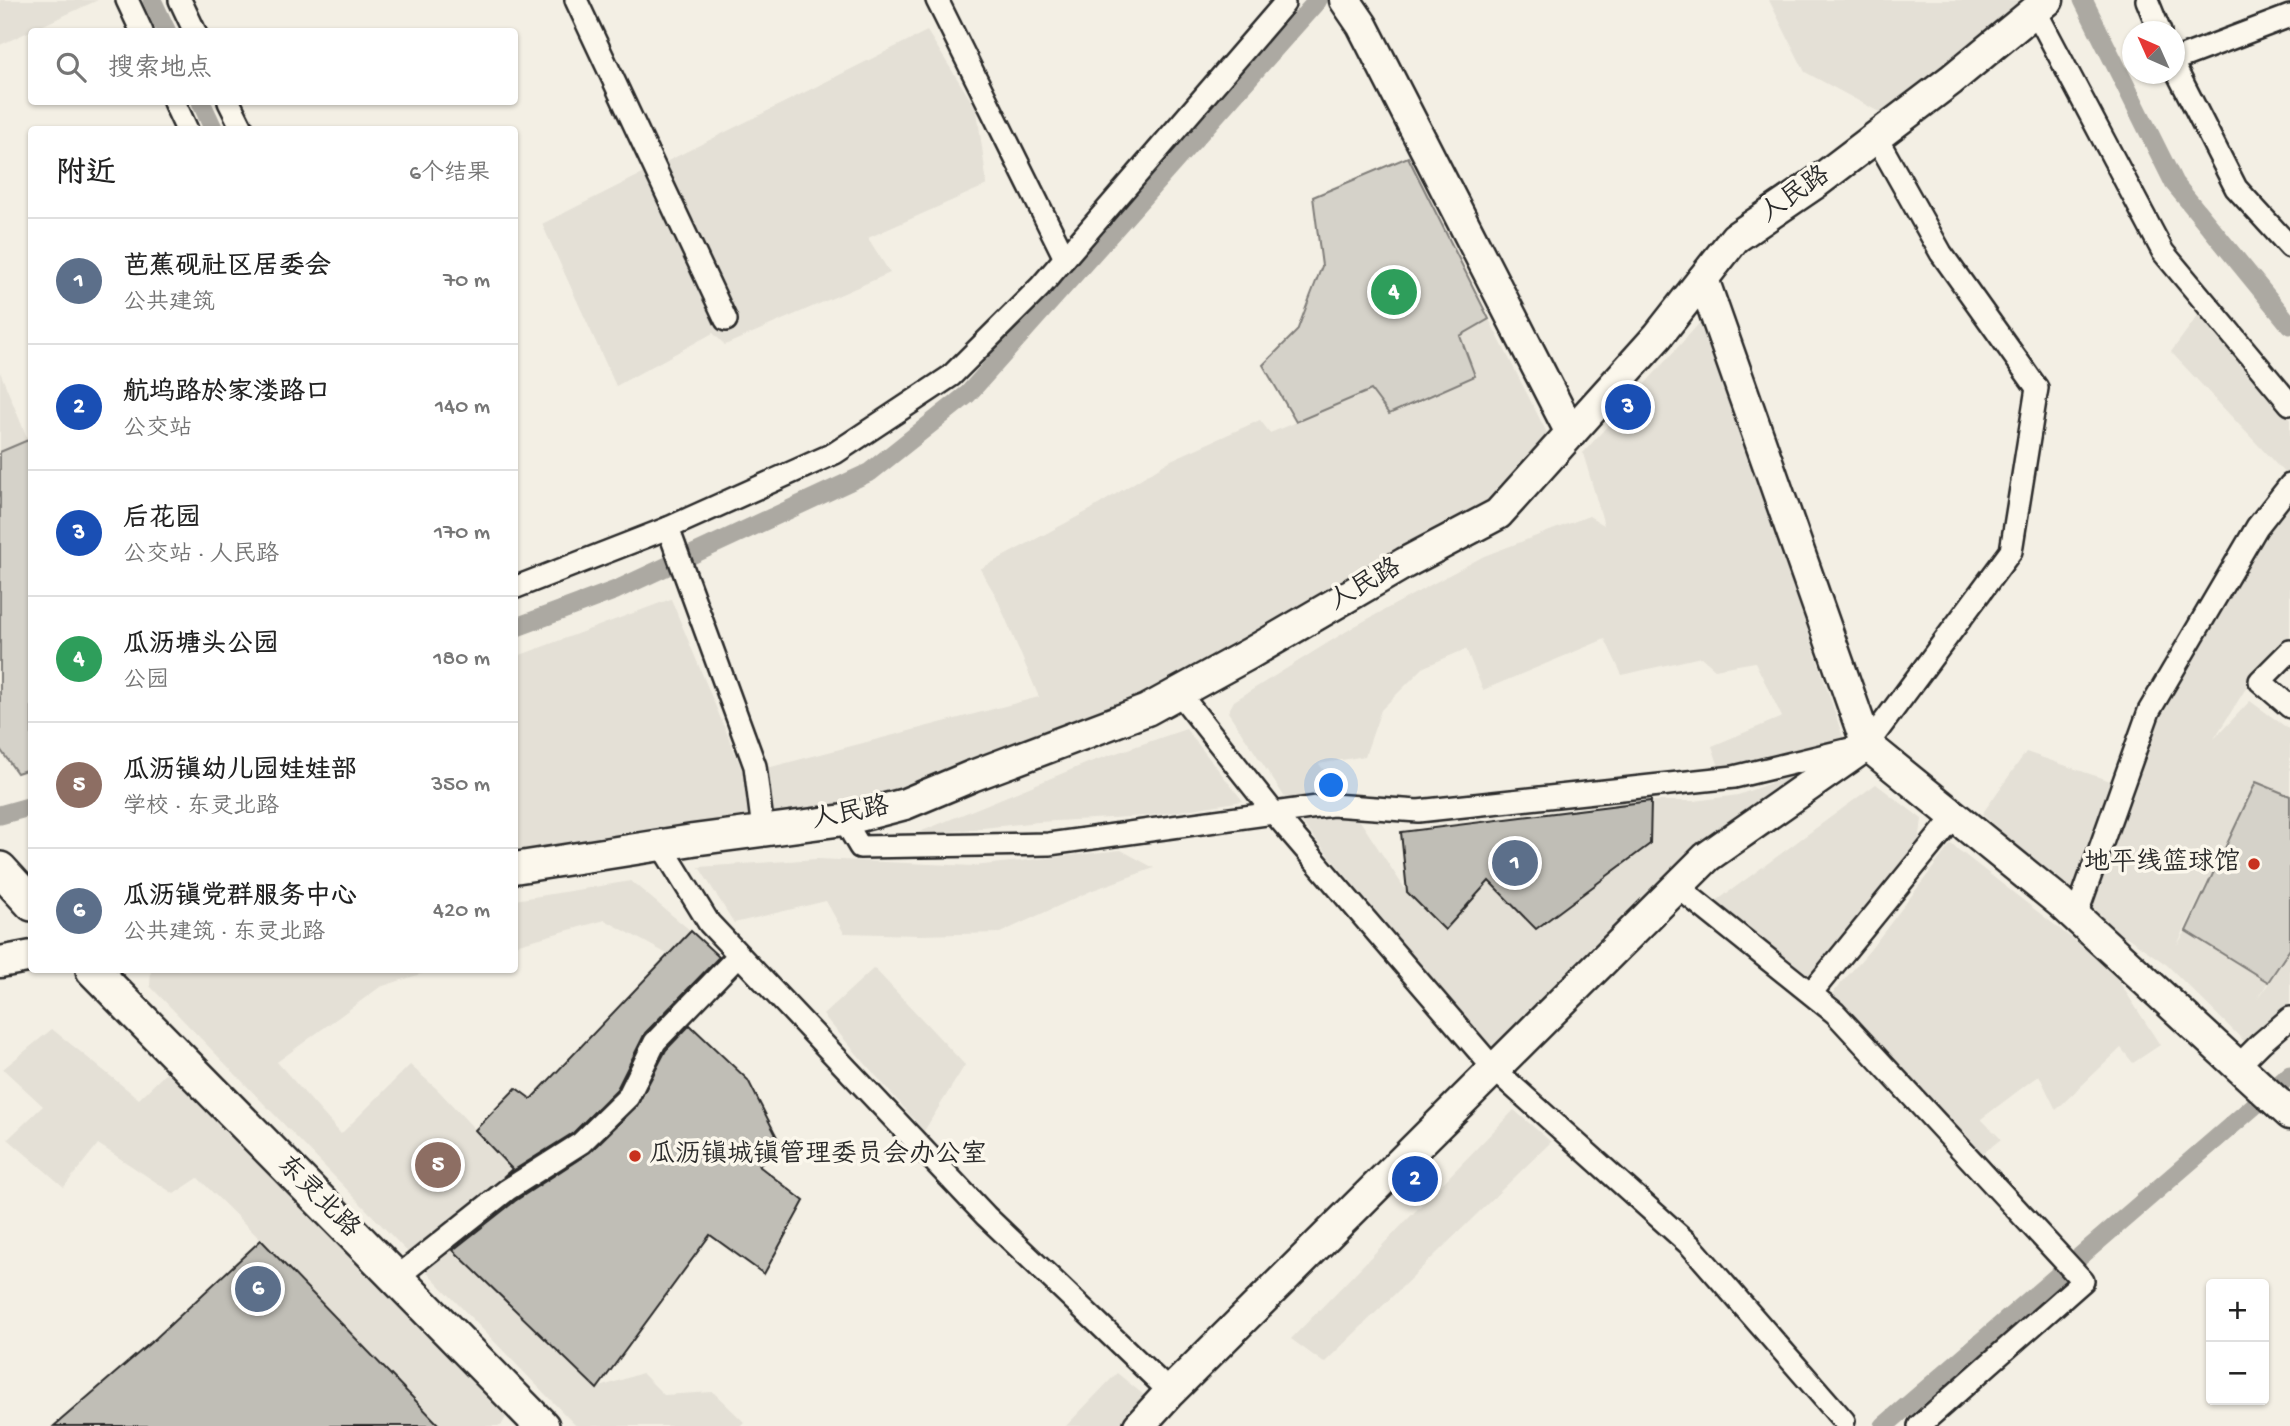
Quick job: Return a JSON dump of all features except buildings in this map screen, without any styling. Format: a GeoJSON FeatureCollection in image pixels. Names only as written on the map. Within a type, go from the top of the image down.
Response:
{"type":"FeatureCollection","features":[{"type":"Feature","properties":{"kind":"main road"},"geometry":{"type":"LineString","coordinates":[[0,869],[28,900]]}},
{"type":"Feature","properties":{"kind":"main road","name":"东灵北路"},"geometry":{"type":"LineString","coordinates":[[96,973],[542,1426]]}},
{"type":"Feature","properties":{"kind":"street"},"geometry":{"type":"LineString","coordinates":[[127,0],[140,28]]}},
{"type":"Feature","properties":{"kind":"street"},"geometry":{"type":"LineString","coordinates":[[180,0],[193,28]]}},
{"type":"Feature","properties":{"kind":"street"},"geometry":{"type":"LineString","coordinates":[[576,0],[726,320]]}},
{"type":"Feature","properties":{"kind":"street"},"geometry":{"type":"LineString","coordinates":[[937,0],[1065,258]]}},
{"type":"Feature","properties":{"kind":"street"},"geometry":{"type":"LineString","coordinates":[[2147,0],[2156,21]]}},
{"type":"Feature","properties":{"kind":"street"},"geometry":{"type":"LineString","coordinates":[[518,586],[668,529],[835,453],[951,376],[1040,287],[1284,4]]}},
{"type":"Feature","properties":{"kind":"street"},"geometry":{"type":"LineString","coordinates":[[2041,5],[2163,252],[2290,404]]}},
{"type":"Feature","properties":{"kind":"street","name":"人民路"},"geometry":{"type":"LineString","coordinates":[[518,867],[844,820],[905,804],[1147,710],[1499,514],[1658,336],[1735,238],[1817,183],[1951,80],[2041,5]]}},
{"type":"Feature","properties":{"kind":"street"},"geometry":{"type":"LineString","coordinates":[[1351,8],[1571,433]]}},
{"type":"Feature","properties":{"kind":"street"},"geometry":{"type":"LineString","coordinates":[[2185,57],[2290,16]]}},
{"type":"Feature","properties":{"kind":"street"},"geometry":{"type":"LineString","coordinates":[[2184,84],[2236,188],[2290,247]]}},
{"type":"Feature","properties":{"kind":"street"},"geometry":{"type":"LineString","coordinates":[[175,105],[185,126]]}},
{"type":"Feature","properties":{"kind":"street"},"geometry":{"type":"LineString","coordinates":[[230,105],[241,126]]}},
{"type":"Feature","properties":{"kind":"street"},"geometry":{"type":"LineString","coordinates":[[1139,1426],[1707,857],[1867,744],[2011,551],[2037,388],[1941,253],[1876,137]]}},
{"type":"Feature","properties":{"kind":"street"},"geometry":{"type":"LineString","coordinates":[[1703,279],[1867,744],[2076,916],[2290,1114]]}},
{"type":"Feature","properties":{"kind":"street"},"geometry":{"type":"LineString","coordinates":[[2076,916],[2149,711],[2257,527],[2290,485]]}},
{"type":"Feature","properties":{"kind":"street"},"geometry":{"type":"LineString","coordinates":[[668,529],[755,766],[763,830]]}},
{"type":"Feature","properties":{"kind":"street"},"geometry":{"type":"LineString","coordinates":[[2290,651],[2260,681],[2290,707]]}},
{"type":"Feature","properties":{"kind":"street"},"geometry":{"type":"LineString","coordinates":[[1179,693],[1275,813],[1495,1070],[1691,1246],[1844,1420]]}},
{"type":"Feature","properties":{"kind":"street"},"geometry":{"type":"LineString","coordinates":[[844,820],[860,848],[1049,844],[1332,804],[1418,811],[1734,777],[1867,744]]}},
{"type":"Feature","properties":{"kind":"street"},"geometry":{"type":"LineString","coordinates":[[1811,993],[1955,816]]}},
{"type":"Feature","properties":{"kind":"street"},"geometry":{"type":"LineString","coordinates":[[661,845],[709,923],[986,1216],[1170,1392]]}},
{"type":"Feature","properties":{"kind":"street"},"geometry":{"type":"LineString","coordinates":[[1678,887],[1835,1013],[2083,1280],[1919,1426]]}},
{"type":"Feature","properties":{"kind":"street"},"geometry":{"type":"LineString","coordinates":[[397,1278],[507,1190],[581,1143],[628,1097],[655,1042],[739,955]]}},
{"type":"Feature","properties":{"kind":"street"},"geometry":{"type":"LineString","coordinates":[[0,962],[28,957]]}},
{"type":"Feature","properties":{"kind":"street"},"geometry":{"type":"LineString","coordinates":[[2238,1066],[2290,1018]]}},
{"type":"Feature","properties":{"kind":"shaded area"},"geometry":{"type":"Polygon","coordinates":[[[0,0],[98,0],[37,28],[28,28],[28,32],[0,45],[0,0]]]}},
{"type":"Feature","properties":{"kind":"shaded area"},"geometry":{"type":"Polygon","coordinates":[[[1769,0],[2030,0],[1948,71],[1881,113],[1805,72],[1769,0]]]}},
{"type":"Feature","properties":{"kind":"shaded area"},"geometry":{"type":"Polygon","coordinates":[[[927,31],[977,110],[987,185],[868,238],[890,273],[725,345],[713,333],[616,386],[542,224],[927,31]]]}},
{"type":"Feature","properties":{"kind":"shaded area"},"geometry":{"type":"Polygon","coordinates":[[[1408,157],[1489,319],[1460,336],[1475,376],[1389,414],[1371,390],[1296,422],[1263,365],[1297,331],[1322,266],[1313,197],[1408,157]]]}},
{"type":"Feature","properties":{"kind":"shaded area"},"geometry":{"type":"Polygon","coordinates":[[[2202,310],[2290,404],[2290,479],[2171,352],[2202,310]]]}},
{"type":"Feature","properties":{"kind":"shaded area"},"geometry":{"type":"Polygon","coordinates":[[[1704,318],[1844,740],[1720,770],[1712,746],[1782,717],[1755,662],[1715,669],[1701,657],[1622,675],[1605,639],[1483,690],[1466,649],[1424,667],[1381,710],[1365,756],[1319,764],[1341,792],[1407,892],[1444,931],[1489,881],[1537,929],[1650,844],[1651,801],[1695,801],[1738,795],[1828,762],[1494,1050],[1302,823],[1228,712],[1234,701],[1355,626],[1484,556],[1589,516],[1604,525],[1583,453],[1704,318]]]}},
{"type":"Feature","properties":{"kind":"shaded area"},"geometry":{"type":"Polygon","coordinates":[[[1489,319],[1548,435],[1486,506],[1165,686],[903,790],[837,810],[518,857],[518,656],[671,599],[743,772],[1039,697],[996,596],[980,569],[1090,510],[1171,460],[1260,420],[1270,433],[1372,390],[1389,413],[1474,376],[1460,336],[1489,319]]]}},
{"type":"Feature","properties":{"kind":"shaded area"},"geometry":{"type":"Polygon","coordinates":[[[0,372],[28,440],[0,452],[0,372]]]}},
{"type":"Feature","properties":{"kind":"shaded area"},"geometry":{"type":"Polygon","coordinates":[[[28,440],[28,769],[17,773],[0,749],[0,452],[28,440]]]}},
{"type":"Feature","properties":{"kind":"shaded area"},"geometry":{"type":"Polygon","coordinates":[[[2290,493],[2290,638],[2255,674],[2214,739],[2250,701],[2290,730],[2290,796],[2255,783],[2177,945],[2186,931],[2268,982],[2258,999],[2290,951],[2290,1005],[2246,1043],[2167,965],[2127,937],[2120,939],[1982,814],[2026,752],[2119,784],[2149,711],[2290,493]]]}},
{"type":"Feature","properties":{"kind":"shaded area"},"geometry":{"type":"Polygon","coordinates":[[[1186,729],[1243,801],[1147,816],[1038,822],[910,836],[1090,762],[1186,729]]]}},
{"type":"Feature","properties":{"kind":"shaded area","name":"地平线篮球馆"},"geometry":{"type":"Polygon","coordinates":[[[2256,782],[2290,796],[2290,949],[2268,982],[2186,931],[2256,782]]]}},
{"type":"Feature","properties":{"kind":"shaded area"},"geometry":{"type":"Polygon","coordinates":[[[1876,784],[1922,819],[1919,843],[1808,979],[1715,902],[1876,784]]]}},
{"type":"Feature","properties":{"kind":"shaded area"},"geometry":{"type":"Polygon","coordinates":[[[1951,844],[2111,969],[2160,1045],[2133,1063],[2121,1048],[2056,1110],[2039,1075],[1981,1119],[2001,1139],[1980,1156],[1832,994],[1870,950],[1951,844]]]}},
{"type":"Feature","properties":{"kind":"shaded area"},"geometry":{"type":"Polygon","coordinates":[[[1121,850],[1154,868],[1093,890],[1000,933],[844,933],[826,901],[734,923],[699,867],[817,859],[974,866],[1121,850]]]}},
{"type":"Feature","properties":{"kind":"shaded area"},"geometry":{"type":"Polygon","coordinates":[[[631,881],[691,931],[669,955],[605,920],[518,944],[518,900],[631,881]]]}},
{"type":"Feature","properties":{"kind":"shaded area"},"geometry":{"type":"Polygon","coordinates":[[[874,968],[965,1065],[924,1131],[823,1015],[874,968]]]}},
{"type":"Feature","properties":{"kind":"shaded area"},"geometry":{"type":"Polygon","coordinates":[[[151,973],[424,973],[380,987],[277,1062],[341,1134],[410,1065],[438,1090],[512,1169],[438,1235],[597,1388],[642,1373],[664,1395],[713,1392],[744,1422],[740,1426],[576,1426],[150,986],[151,973]]]}},
{"type":"Feature","properties":{"kind":"shaded area"},"geometry":{"type":"Polygon","coordinates":[[[52,1029],[139,1099],[168,1071],[506,1417],[501,1426],[440,1426],[198,1178],[174,1194],[98,1144],[64,1187],[8,1139],[43,1106],[3,1069],[52,1029]]]}},
{"type":"Feature","properties":{"kind":"shaded area"},"geometry":{"type":"Polygon","coordinates":[[[1514,1110],[1551,1142],[1324,1363],[1291,1339],[1514,1110]]]}},
{"type":"Feature","properties":{"kind":"shaded area"},"geometry":{"type":"Polygon","coordinates":[[[1117,1373],[1145,1396],[1118,1426],[1066,1426],[1117,1373]]]}},
{"type":"Feature","properties":{"kind":"waterway"},"geometry":{"type":"LineString","coordinates":[[152,0],[165,28]]}},
{"type":"Feature","properties":{"kind":"waterway"},"geometry":{"type":"LineString","coordinates":[[518,627],[616,590],[870,472],[968,394],[1318,0]]}},
{"type":"Feature","properties":{"kind":"waterway"},"geometry":{"type":"LineString","coordinates":[[2083,0],[2174,183],[2290,325]]}},
{"type":"Feature","properties":{"kind":"waterway"},"geometry":{"type":"LineString","coordinates":[[202,105],[212,126]]}},
{"type":"Feature","properties":{"kind":"waterway"},"geometry":{"type":"LineString","coordinates":[[0,815],[28,807]]}},
{"type":"Feature","properties":{"kind":"waterway"},"geometry":{"type":"LineString","coordinates":[[1884,1426],[2290,1075]]}},
{"type":"Feature","properties":{"kind":"place","name":"瓜沥塘头公园"},"geometry":{"type":"Point","coordinates":[1394,292]}},
{"type":"Feature","properties":{"kind":"place","name":"后花园"},"geometry":{"type":"Point","coordinates":[1628,407]}},
{"type":"Feature","properties":{"kind":"place","name":"芭蕉砚社区居委会"},"geometry":{"type":"Point","coordinates":[1515,863]}},
{"type":"Feature","properties":{"kind":"place","name":"地平线篮球馆"},"geometry":{"type":"Point","coordinates":[2254,864]}},
{"type":"Feature","properties":{"kind":"place","name":"瓜沥镇城镇管理委员会办公室"},"geometry":{"type":"Point","coordinates":[635,1156]}},
{"type":"Feature","properties":{"kind":"place","name":"瓜沥镇幼儿园娃娃部"},"geometry":{"type":"Point","coordinates":[438,1165]}},
{"type":"Feature","properties":{"kind":"place","name":"航坞路於家溇路口"},"geometry":{"type":"Point","coordinates":[1415,1179]}},
{"type":"Feature","properties":{"kind":"place","name":"瓜沥镇党群服务中心"},"geometry":{"type":"Point","coordinates":[258,1289]}}]}
